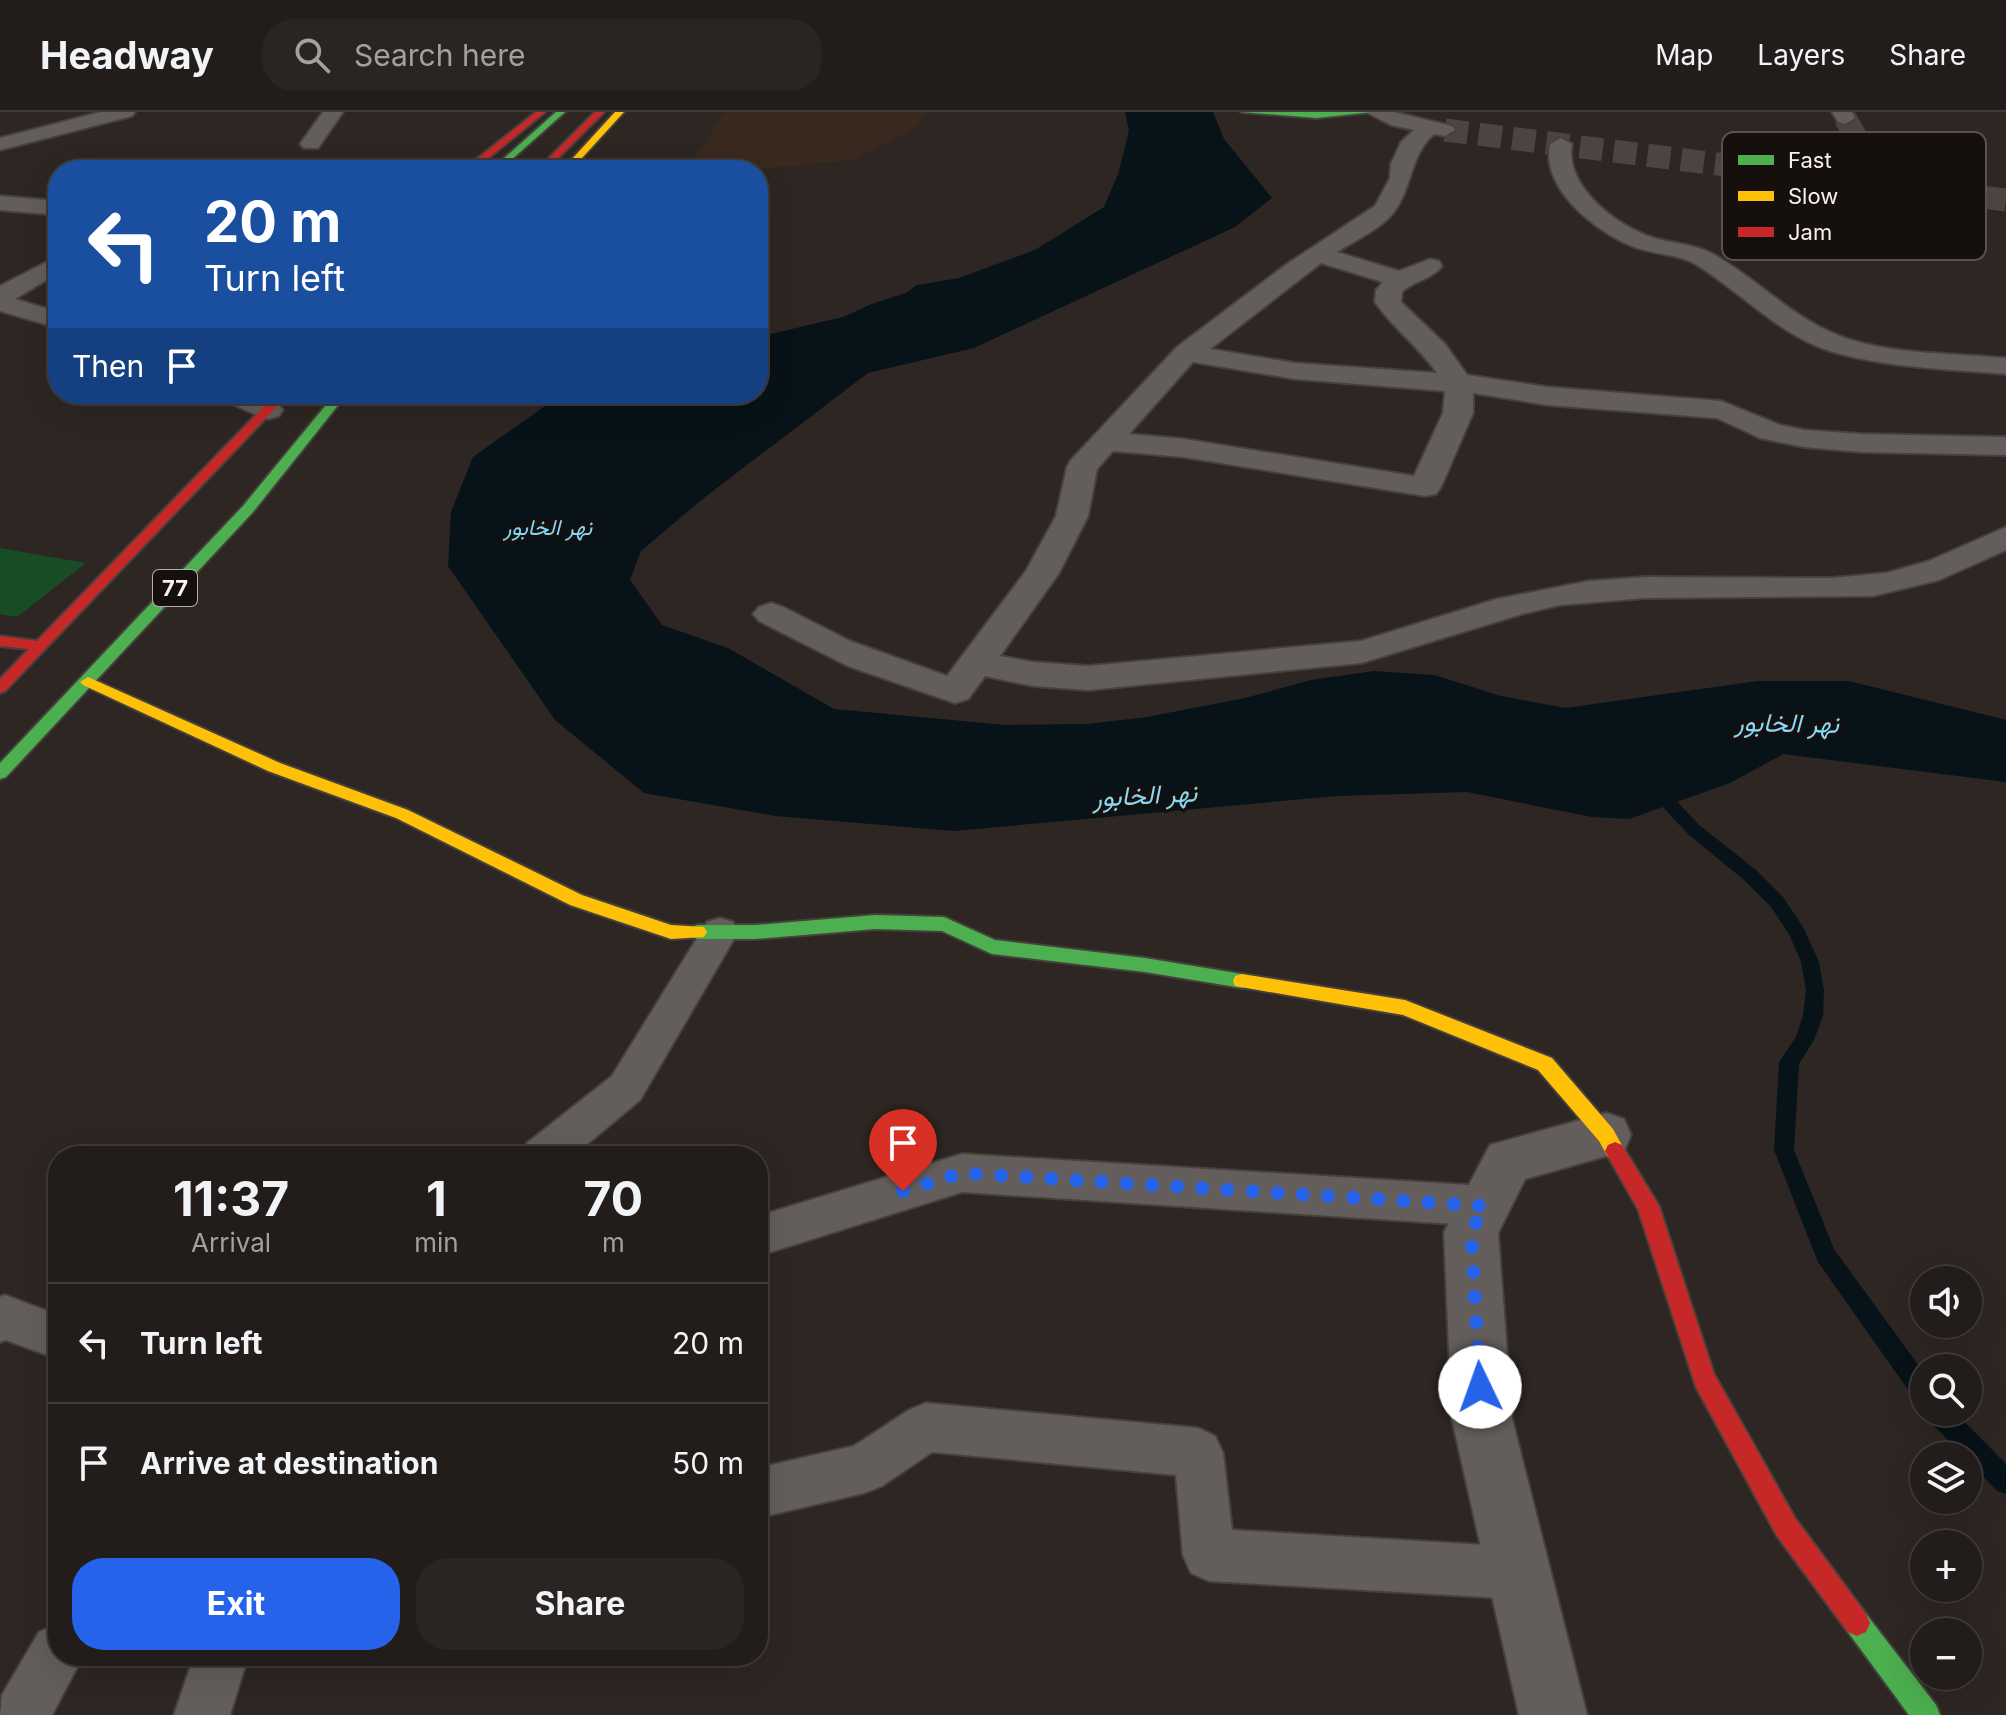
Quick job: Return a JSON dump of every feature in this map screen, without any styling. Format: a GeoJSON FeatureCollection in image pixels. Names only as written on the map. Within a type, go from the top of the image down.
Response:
{"type":"FeatureCollection","features":[{"type":"Feature","properties":{"kind":"main road"},"geometry":{"type":"LineString","coordinates":[[481,160],[541,112]]}},
{"type":"Feature","properties":{"kind":"main road"},"geometry":{"type":"LineString","coordinates":[[505,160],[561,112]]}},
{"type":"Feature","properties":{"kind":"main road"},"geometry":{"type":"LineString","coordinates":[[564,160],[600,112]]}},
{"type":"Feature","properties":{"kind":"main road"},"geometry":{"type":"LineString","coordinates":[[566,160],[620,112]]}},
{"type":"Feature","properties":{"kind":"main road"},"geometry":{"type":"LineString","coordinates":[[1251,113],[1317,116],[1368,112]]}},
{"type":"Feature","properties":{"kind":"main road","name":"77"},"geometry":{"type":"LineString","coordinates":[[0,688],[274,404]]}},
{"type":"Feature","properties":{"kind":"main road","name":"77"},"geometry":{"type":"LineString","coordinates":[[0,773],[248,509],[333,404]]}},
{"type":"Feature","properties":{"kind":"main road"},"geometry":{"type":"LineString","coordinates":[[0,641],[42,646]]}},
{"type":"Feature","properties":{"kind":"main road"},"geometry":{"type":"LineString","coordinates":[[88,682],[274,767],[402,814],[576,900],[671,932],[875,922],[944,924],[992,947],[1145,965],[1405,1008],[1545,1064],[1606,1135],[1648,1206],[1704,1379],[1786,1527],[1926,1715]]}},
{"type":"Feature","properties":{"kind":"street"},"geometry":{"type":"LineString","coordinates":[[0,144],[125,112]]}},
{"type":"Feature","properties":{"kind":"street"},"geometry":{"type":"LineString","coordinates":[[311,144],[333,112]]}},
{"type":"Feature","properties":{"kind":"street"},"geometry":{"type":"LineString","coordinates":[[771,614],[801,632],[883,669],[955,691],[1042,573],[1072,516],[1082,467],[1105,441],[1187,353],[1317,254],[1384,210],[1401,178],[1402,164],[1412,142],[1437,129],[1376,112]]}},
{"type":"Feature","properties":{"kind":"street"},"geometry":{"type":"LineString","coordinates":[[1561,144],[1558,161],[1563,176],[1577,195],[1602,218],[1641,241],[1699,257],[1812,333],[1839,344],[1891,354],[2006,366]]}},
{"type":"Feature","properties":{"kind":"street"},"geometry":{"type":"LineString","coordinates":[[0,203],[48,207]]}},
{"type":"Feature","properties":{"kind":"street"},"geometry":{"type":"LineString","coordinates":[[1317,254],[1401,279]]}},
{"type":"Feature","properties":{"kind":"street"},"geometry":{"type":"LineString","coordinates":[[1105,441],[1184,448],[1425,487],[1458,413],[1459,384],[1435,350],[1398,316],[1388,302],[1389,290],[1401,279],[1430,266]]}},
{"type":"Feature","properties":{"kind":"street"},"geometry":{"type":"LineString","coordinates":[[0,297],[48,269]]}},
{"type":"Feature","properties":{"kind":"street"},"geometry":{"type":"LineString","coordinates":[[0,303],[48,317]]}},
{"type":"Feature","properties":{"kind":"street"},"geometry":{"type":"LineString","coordinates":[[1187,353],[1295,371],[1496,386],[1547,396],[1721,410],[1772,433],[1806,439],[2006,446]]}},
{"type":"Feature","properties":{"kind":"street"},"geometry":{"type":"LineString","coordinates":[[978,663],[1033,674],[1088,678],[1361,652],[1400,644],[1460,621],[1560,595],[1646,586],[1837,588],[1900,581],[1974,556],[2006,537]]}},
{"type":"Feature","properties":{"kind":"street"},"geometry":{"type":"LineString","coordinates":[[1553,1715],[1482,1419],[1471,1232],[1508,1161],[1606,1135]]}},
{"type":"Feature","properties":{"kind":"lane"},"geometry":{"type":"LineString","coordinates":[[554,1146],[626,1088],[720,932]]}},
{"type":"Feature","properties":{"kind":"lane"},"geometry":{"type":"LineString","coordinates":[[768,1233],[962,1173],[1485,1206]]}},
{"type":"Feature","properties":{"kind":"lane"},"geometry":{"type":"LineString","coordinates":[[0,1320],[5,1317],[48,1333]]}},
{"type":"Feature","properties":{"kind":"lane"},"geometry":{"type":"LineString","coordinates":[[768,1491],[864,1468],[926,1427],[1198,1453],[1209,1555],[1519,1573]]}},
{"type":"Feature","properties":{"kind":"lane"},"geometry":{"type":"LineString","coordinates":[[22,1715],[50,1666]]}},
{"type":"Feature","properties":{"kind":"lane"},"geometry":{"type":"LineString","coordinates":[[202,1715],[218,1666]]}},
{"type":"Feature","properties":{"kind":"shaded area"},"geometry":{"type":"Polygon","coordinates":[[[725,112],[926,112],[915,128],[852,160],[768,168],[768,160],[693,160],[725,112]]]}},
{"type":"Feature","properties":{"kind":"green space"},"geometry":{"type":"Polygon","coordinates":[[[0,548],[86,563],[17,617],[0,614],[0,548]]]}},
{"type":"Feature","properties":{"kind":"water","name":"نهر الخابور"},"geometry":{"type":"Polygon","coordinates":[[[1125,112],[1213,112],[1224,139],[1272,198],[1235,227],[974,348],[868,373],[705,497],[641,551],[630,580],[662,625],[728,648],[834,709],[1005,725],[1087,724],[1147,717],[1245,698],[1311,680],[1374,671],[1434,675],[1501,696],[1565,708],[1758,681],[1849,681],[2006,720],[2006,782],[1783,754],[1730,783],[1629,819],[1592,817],[1467,792],[1337,796],[954,831],[776,816],[644,793],[555,720],[448,566],[451,512],[473,457],[551,404],[768,404],[768,335],[843,317],[906,293],[917,285],[959,278],[1035,250],[1104,207],[1118,174],[1129,131],[1125,112]]]}},
{"type":"Feature","properties":{"kind":"waterway"},"geometry":{"type":"LineString","coordinates":[[1655,788],[1693,829],[1750,875],[1777,902],[1797,932],[1810,962],[1815,990],[1813,1016],[1804,1040],[1789,1062],[1784,1150],[1826,1255],[1910,1373]]}},
{"type":"Feature","properties":{"kind":"waterway"},"geometry":{"type":"LineString","coordinates":[[1952,1426],[2006,1482]]}},
{"type":"Feature","properties":{"kind":"tunnel"},"geometry":{"type":"LineString","coordinates":[[1845,118],[1853,132]]}},
{"type":"Feature","properties":{"kind":"tunnel"},"geometry":{"type":"LineString","coordinates":[[1445,130],[1722,165]]}},
{"type":"Feature","properties":{"kind":"tunnel"},"geometry":{"type":"LineString","coordinates":[[1986,198],[2006,200]]}},
{"type":"Feature","properties":{"kind":"traffic: fast"},"geometry":{"type":"LineString","coordinates":[[506,160],[561,112]]}},
{"type":"Feature","properties":{"kind":"traffic: fast"},"geometry":{"type":"LineString","coordinates":[[1245,112],[1317,116],[1368,112]]}},
{"type":"Feature","properties":{"kind":"traffic: fast"},"geometry":{"type":"LineString","coordinates":[[0,773],[248,509],[333,404]]}},
{"type":"Feature","properties":{"kind":"traffic: fast"},"geometry":{"type":"LineString","coordinates":[[698,932],[755,932],[875,922],[944,924],[992,947],[1145,965],[1242,981]]}},
{"type":"Feature","properties":{"kind":"traffic: fast"},"geometry":{"type":"LineString","coordinates":[[1857,1623],[1926,1715]]}},
{"type":"Feature","properties":{"kind":"traffic: slow"},"geometry":{"type":"LineString","coordinates":[[575,160],[620,112]]}},
{"type":"Feature","properties":{"kind":"traffic: slow"},"geometry":{"type":"LineString","coordinates":[[88,682],[274,767],[402,814],[576,900],[671,932],[698,932]]}},
{"type":"Feature","properties":{"kind":"traffic: slow"},"geometry":{"type":"LineString","coordinates":[[1242,981],[1405,1008],[1545,1064],[1606,1135],[1615,1151]]}},
{"type":"Feature","properties":{"kind":"traffic: jam"},"geometry":{"type":"LineString","coordinates":[[481,160],[541,112]]}},
{"type":"Feature","properties":{"kind":"traffic: jam"},"geometry":{"type":"LineString","coordinates":[[551,160],[600,112]]}},
{"type":"Feature","properties":{"kind":"traffic: jam"},"geometry":{"type":"LineString","coordinates":[[0,688],[273,404]]}},
{"type":"Feature","properties":{"kind":"traffic: jam"},"geometry":{"type":"LineString","coordinates":[[0,641],[42,646]]}},
{"type":"Feature","properties":{"kind":"traffic: jam"},"geometry":{"type":"LineString","coordinates":[[1615,1151],[1648,1206],[1704,1379],[1786,1527],[1857,1623]]}},
{"type":"Feature","properties":{"kind":"route"},"geometry":{"type":"LineString","coordinates":[[903,1191],[962,1173],[1485,1206],[1471,1232],[1480,1387]]}}]}
